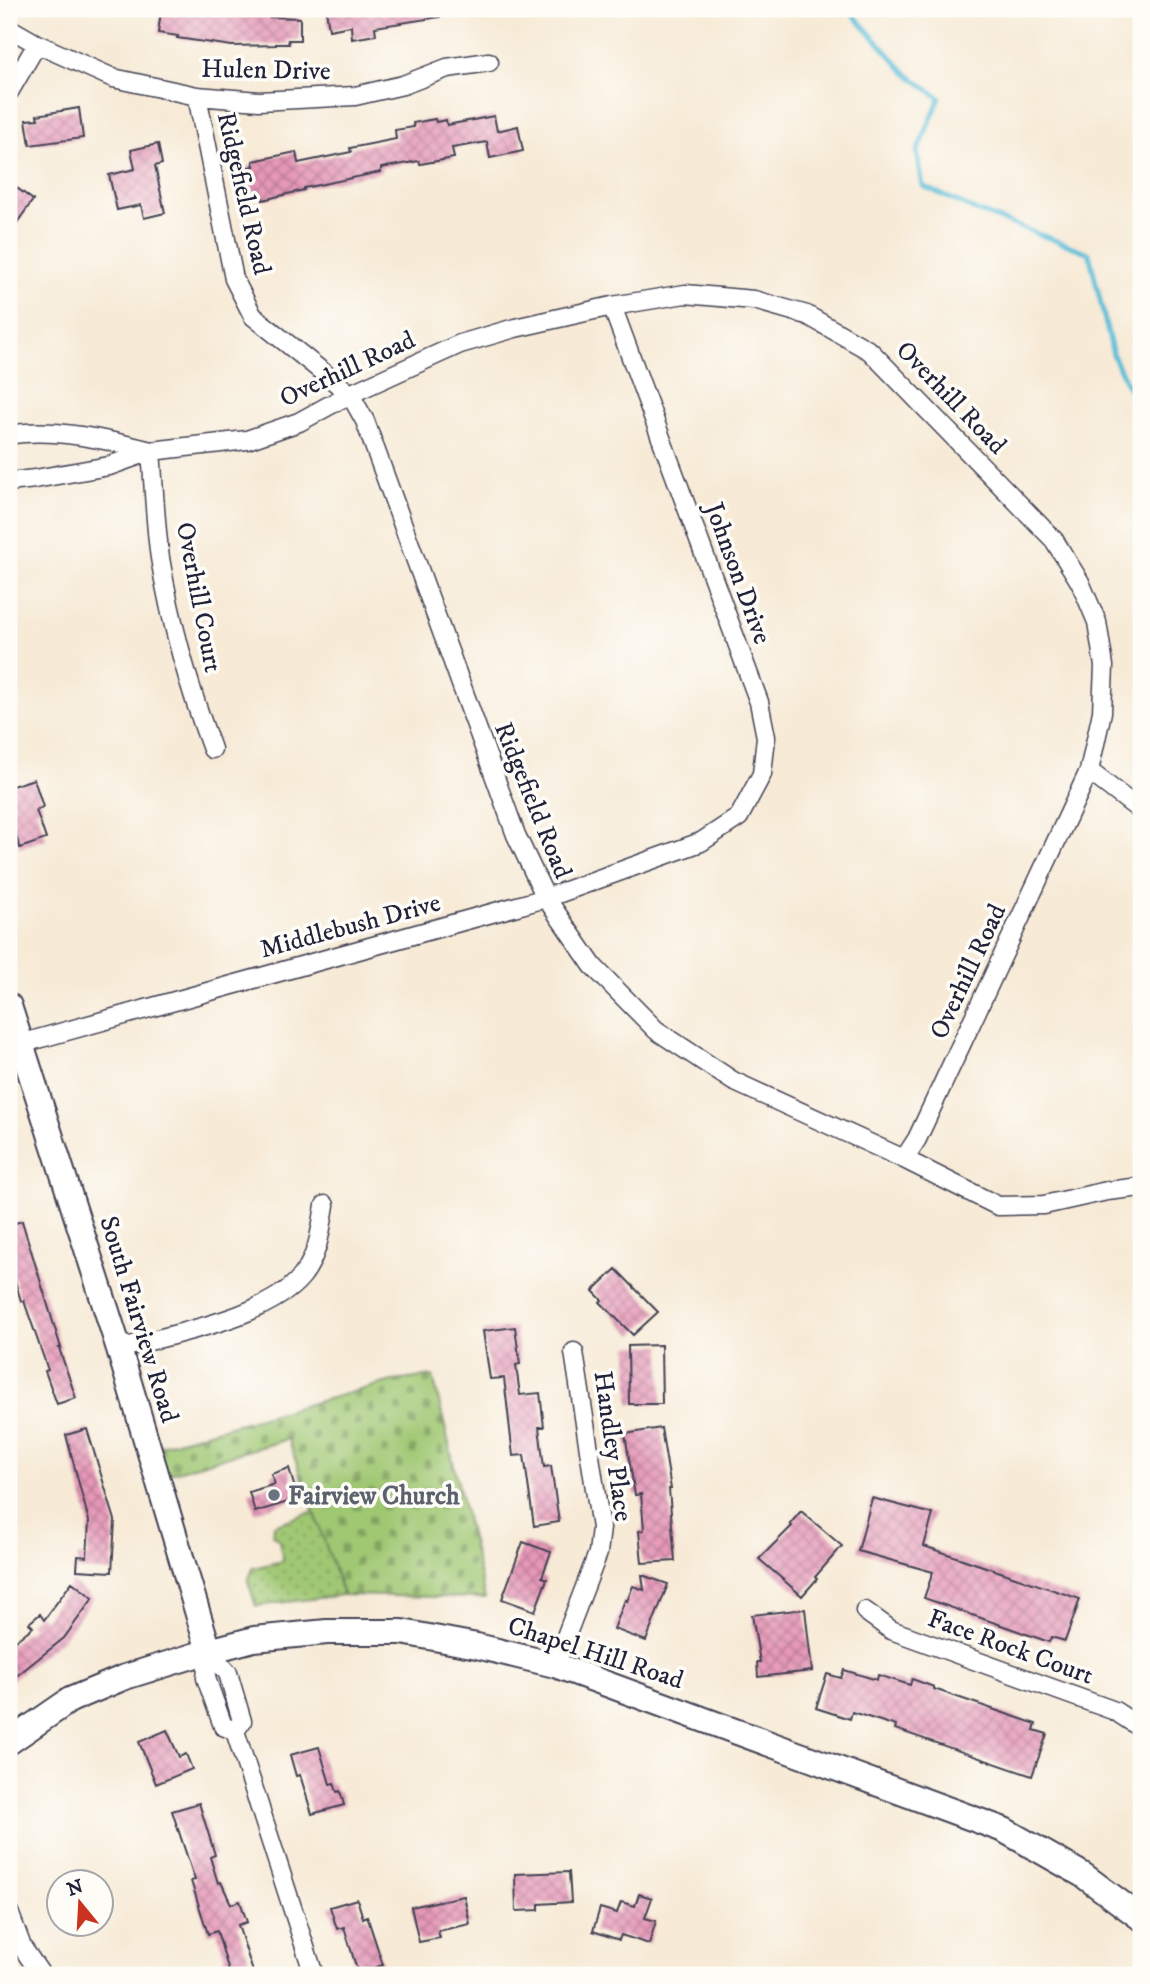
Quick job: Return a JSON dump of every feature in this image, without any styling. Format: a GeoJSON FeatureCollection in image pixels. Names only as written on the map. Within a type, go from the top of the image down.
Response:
{"type":"FeatureCollection","features":[{"type":"Feature","properties":{"kind":"street","name":"Hulen Drive"},"geometry":{"type":"LineString","coordinates":[[9,28],[37,44],[113,78],[197,96],[259,101],[355,96],[403,85],[447,68],[489,62]]}},
{"type":"Feature","properties":{"kind":"street"},"geometry":{"type":"LineString","coordinates":[[9,92],[37,44]]}},
{"type":"Feature","properties":{"kind":"street","name":"Ridgefield Road"},"geometry":{"type":"LineString","coordinates":[[197,96],[234,279],[253,316],[350,394],[365,421],[516,835],[546,898],[593,966],[656,1030],[733,1081],[904,1159],[998,1206],[1044,1205],[1107,1191],[1141,1187]]}},
{"type":"Feature","properties":{"kind":"street","name":"Overhill Road"},"geometry":{"type":"LineString","coordinates":[[9,482],[109,466],[151,451],[247,440],[299,422],[350,394],[460,344],[612,306],[685,294],[754,300],[807,315],[870,351],[1054,540],[1080,582],[1097,622],[1104,666],[1102,712],[1089,771],[917,1139],[904,1159]]}},
{"type":"Feature","properties":{"kind":"street","name":"Johnson Drive"},"geometry":{"type":"LineString","coordinates":[[612,306],[759,702],[766,737],[762,774],[739,817],[701,842]]}},
{"type":"Feature","properties":{"kind":"street","name":"Overhill Road"},"geometry":{"type":"LineString","coordinates":[[9,435],[47,433],[112,441],[151,451]]}},
{"type":"Feature","properties":{"kind":"street","name":"Overhill Court"},"geometry":{"type":"LineString","coordinates":[[151,451],[160,556],[172,618],[212,749]]}},
{"type":"Feature","properties":{"kind":"street"},"geometry":{"type":"LineString","coordinates":[[1089,771],[1141,811]]}},
{"type":"Feature","properties":{"kind":"street","name":"Middlebush Drive"},"geometry":{"type":"LineString","coordinates":[[15,1045],[546,898],[701,842]]}},
{"type":"Feature","properties":{"kind":"street","name":"South Fairview Road"},"geometry":{"type":"LineString","coordinates":[[9,1006],[15,1045],[119,1349],[209,1651]]}},
{"type":"Feature","properties":{"kind":"street"},"geometry":{"type":"LineString","coordinates":[[119,1349],[268,1304],[302,1276],[319,1243],[325,1205]]}},
{"type":"Feature","properties":{"kind":"street","name":"Handley Place"},"geometry":{"type":"LineString","coordinates":[[555,1665],[598,1553],[601,1528],[574,1352]]}},
{"type":"Feature","properties":{"kind":"street","name":"Face Rock Court"},"geometry":{"type":"LineString","coordinates":[[865,1611],[891,1630],[1115,1711],[1141,1728]]}},
{"type":"Feature","properties":{"kind":"street","name":"Chapel Hill Road"},"geometry":{"type":"LineString","coordinates":[[9,1742],[70,1700],[125,1676],[209,1651],[254,1639],[302,1634],[402,1632],[477,1646],[555,1665],[1004,1830],[1083,1875],[1141,1919]]}},
{"type":"Feature","properties":{"kind":"street"},"geometry":{"type":"LineString","coordinates":[[209,1651],[229,1673],[242,1721],[235,1731],[314,1975]]}},
{"type":"Feature","properties":{"kind":"street"},"geometry":{"type":"LineString","coordinates":[[9,1912],[22,1947],[40,1973]]}},
{"type":"Feature","properties":{"kind":"green space"},"geometry":{"type":"Polygon","coordinates":[[[433,1376],[485,1598],[343,1595],[288,1439],[160,1476],[152,1448],[392,1381],[433,1376]]]}},
{"type":"Feature","properties":{"kind":"green space"},"geometry":{"type":"Polygon","coordinates":[[[314,1511],[343,1595],[256,1606],[248,1581],[253,1568],[283,1561],[279,1540],[273,1535],[274,1525],[314,1511]]]}},
{"type":"Feature","properties":{"kind":"building"},"geometry":{"type":"Polygon","coordinates":[[[183,9],[269,12],[269,17],[300,18],[300,40],[288,40],[289,44],[232,46],[158,33],[161,11],[182,14],[183,9]]]}},
{"type":"Feature","properties":{"kind":"building"},"geometry":{"type":"Polygon","coordinates":[[[326,9],[440,9],[440,17],[375,27],[376,35],[352,39],[351,26],[329,30],[326,9]]]}},
{"type":"Feature","properties":{"kind":"building"},"geometry":{"type":"Polygon","coordinates":[[[79,108],[83,138],[30,145],[26,120],[38,119],[37,115],[79,108]]]}},
{"type":"Feature","properties":{"kind":"building"},"geometry":{"type":"Polygon","coordinates":[[[494,116],[497,131],[518,126],[523,151],[490,158],[487,142],[452,148],[454,158],[381,168],[381,172],[304,188],[263,200],[261,191],[244,195],[238,170],[254,166],[253,161],[296,152],[298,163],[351,152],[350,148],[396,139],[395,130],[414,127],[413,123],[435,119],[436,122],[446,120],[447,125],[494,116]]]}},
{"type":"Feature","properties":{"kind":"building"},"geometry":{"type":"Polygon","coordinates":[[[158,144],[162,164],[155,166],[165,213],[144,218],[141,205],[117,210],[109,175],[135,169],[131,150],[158,144]]]}},
{"type":"Feature","properties":{"kind":"building"},"geometry":{"type":"Polygon","coordinates":[[[9,182],[33,200],[9,234],[9,182]]]}},
{"type":"Feature","properties":{"kind":"building"},"geometry":{"type":"Polygon","coordinates":[[[34,779],[43,807],[36,810],[46,839],[20,848],[12,824],[9,825],[9,787],[34,779]]]}},
{"type":"Feature","properties":{"kind":"building"},"geometry":{"type":"Polygon","coordinates":[[[22,1221],[76,1398],[57,1404],[45,1371],[48,1370],[10,1265],[13,1264],[9,1251],[9,1225],[22,1221]]]}},
{"type":"Feature","properties":{"kind":"building"},"geometry":{"type":"Polygon","coordinates":[[[616,1269],[658,1312],[633,1335],[600,1302],[602,1300],[593,1291],[616,1269]]]}},
{"type":"Feature","properties":{"kind":"building"},"geometry":{"type":"Polygon","coordinates":[[[515,1327],[520,1364],[516,1365],[520,1395],[540,1393],[544,1427],[539,1427],[544,1467],[551,1466],[559,1522],[534,1526],[524,1455],[513,1456],[504,1378],[490,1379],[483,1331],[515,1327]]]}},
{"type":"Feature","properties":{"kind":"building"},"geometry":{"type":"Polygon","coordinates":[[[661,1345],[662,1404],[629,1404],[628,1346],[661,1345]]]}},
{"type":"Feature","properties":{"kind":"building"},"geometry":{"type":"Polygon","coordinates":[[[661,1428],[671,1489],[675,1561],[642,1563],[639,1531],[644,1530],[641,1494],[635,1495],[625,1434],[661,1428]]]}},
{"type":"Feature","properties":{"kind":"building"},"geometry":{"type":"Polygon","coordinates":[[[87,1429],[115,1520],[112,1572],[77,1570],[78,1556],[87,1557],[89,1521],[66,1435],[87,1429]]]}},
{"type":"Feature","properties":{"kind":"building","name":"Fairview Church"},"geometry":{"type":"Polygon","coordinates":[[[289,1468],[298,1499],[255,1512],[249,1492],[275,1484],[271,1474],[289,1468]]]}},
{"type":"Feature","properties":{"kind":"building"},"geometry":{"type":"Polygon","coordinates":[[[872,1498],[933,1514],[924,1546],[1080,1599],[1065,1641],[1051,1637],[1049,1642],[924,1598],[933,1572],[858,1551],[872,1498]]]}},
{"type":"Feature","properties":{"kind":"building"},"geometry":{"type":"Polygon","coordinates":[[[801,1511],[842,1546],[802,1596],[759,1559],[792,1526],[790,1524],[801,1511]]]}},
{"type":"Feature","properties":{"kind":"building"},"geometry":{"type":"Polygon","coordinates":[[[523,1542],[551,1552],[542,1577],[547,1579],[535,1611],[502,1599],[523,1542]]]}},
{"type":"Feature","properties":{"kind":"building"},"geometry":{"type":"Polygon","coordinates":[[[642,1575],[668,1584],[646,1641],[614,1629],[633,1586],[644,1590],[642,1575]]]}},
{"type":"Feature","properties":{"kind":"building"},"geometry":{"type":"Polygon","coordinates":[[[72,1582],[93,1598],[64,1638],[9,1682],[9,1646],[33,1627],[29,1623],[40,1614],[44,1620],[72,1582]]]}},
{"type":"Feature","properties":{"kind":"building"},"geometry":{"type":"Polygon","coordinates":[[[805,1609],[812,1671],[758,1677],[757,1662],[760,1662],[752,1615],[805,1609]]]}},
{"type":"Feature","properties":{"kind":"building"},"geometry":{"type":"Polygon","coordinates":[[[844,1670],[877,1680],[878,1675],[910,1685],[912,1679],[1036,1724],[1034,1730],[1047,1734],[1032,1776],[852,1712],[850,1719],[816,1708],[827,1674],[841,1678],[844,1670]]]}},
{"type":"Feature","properties":{"kind":"building"},"geometry":{"type":"Polygon","coordinates":[[[167,1730],[179,1757],[186,1754],[192,1769],[156,1784],[139,1742],[167,1730]]]}},
{"type":"Feature","properties":{"kind":"building"},"geometry":{"type":"Polygon","coordinates":[[[319,1747],[330,1784],[334,1783],[337,1792],[340,1791],[344,1805],[312,1814],[300,1775],[296,1776],[290,1755],[319,1747]]]}},
{"type":"Feature","properties":{"kind":"building"},"geometry":{"type":"Polygon","coordinates":[[[199,1803],[215,1855],[210,1857],[218,1883],[221,1882],[231,1904],[240,1901],[247,1922],[238,1925],[254,1975],[230,1975],[217,1931],[208,1934],[191,1881],[195,1880],[172,1811],[199,1803]]]}},
{"type":"Feature","properties":{"kind":"building"},"geometry":{"type":"Polygon","coordinates":[[[569,1872],[571,1902],[539,1904],[539,1910],[516,1911],[515,1874],[569,1872]]]}},
{"type":"Feature","properties":{"kind":"building"},"geometry":{"type":"Polygon","coordinates":[[[639,1894],[652,1898],[645,1918],[656,1921],[649,1944],[621,1935],[619,1940],[593,1931],[600,1908],[617,1913],[621,1902],[635,1906],[639,1894]]]}},
{"type":"Feature","properties":{"kind":"building"},"geometry":{"type":"Polygon","coordinates":[[[464,1896],[470,1924],[438,1931],[440,1938],[419,1942],[411,1907],[464,1896]]]}},
{"type":"Feature","properties":{"kind":"building"},"geometry":{"type":"Polygon","coordinates":[[[357,1899],[363,1918],[367,1916],[383,1965],[358,1973],[344,1927],[337,1929],[330,1907],[357,1899]]]}},
{"type":"Feature","properties":{"kind":"waterway"},"geometry":{"type":"LineString","coordinates":[[848,9],[906,73],[940,98],[917,152],[923,186],[977,211],[1089,253],[1113,355],[1141,414]]}},
{"type":"Feature","properties":{"kind":"place","name":"Fairview Church"},"geometry":{"type":"Point","coordinates":[274,1495]}}]}
